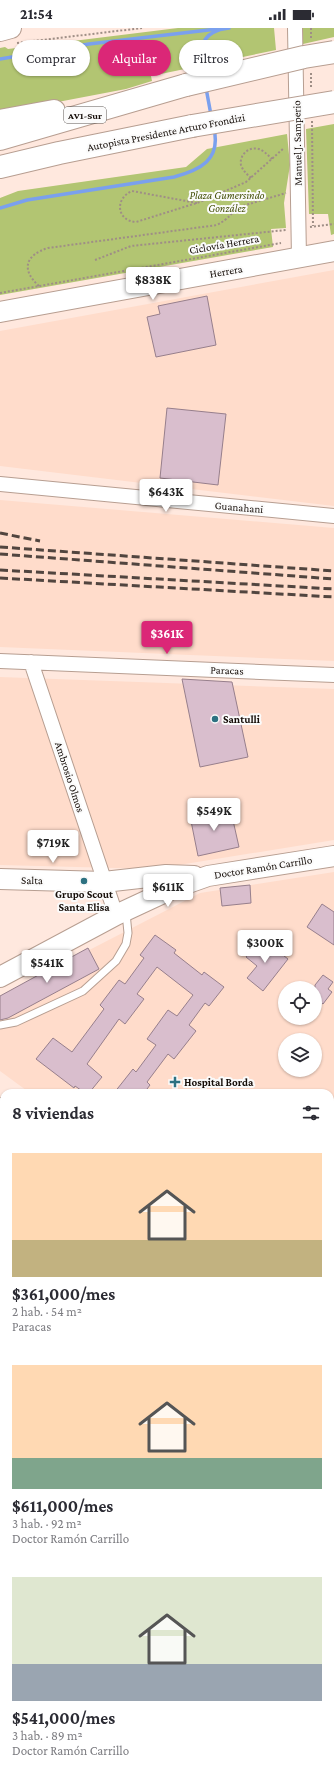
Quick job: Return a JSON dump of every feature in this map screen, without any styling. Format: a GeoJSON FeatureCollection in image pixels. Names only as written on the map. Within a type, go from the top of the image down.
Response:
{"type":"FeatureCollection","features":[{"type":"Feature","properties":{"kind":"highway"},"geometry":{"type":"LineString","coordinates":[[309,56],[334,47]]}},
{"type":"Feature","properties":{"kind":"highway","name":"AV1-Sur"},"geometry":{"type":"LineString","coordinates":[[0,140],[178,88],[309,56],[334,52]]}},
{"type":"Feature","properties":{"kind":"highway"},"geometry":{"type":"LineString","coordinates":[[0,121],[178,88]]}},
{"type":"Feature","properties":{"kind":"highway","name":"Autopista Presidente Arturo Frondizi"},"geometry":{"type":"LineString","coordinates":[[0,167],[143,135],[334,102]]}},
{"type":"Feature","properties":{"kind":"highway"},"geometry":{"type":"LineString","coordinates":[[0,182],[143,135]]}},
{"type":"Feature","properties":{"kind":"street","name":"Manuel J. Samperio"},"geometry":{"type":"LineString","coordinates":[[295,28],[299,243]]}},
{"type":"Feature","properties":{"kind":"street","name":"Herrera"},"geometry":{"type":"LineString","coordinates":[[0,312],[299,243],[334,251]]}},
{"type":"Feature","properties":{"kind":"street","name":"Guanahani"},"geometry":{"type":"LineString","coordinates":[[0,484],[334,516]]}},
{"type":"Feature","properties":{"kind":"street","name":"Paracas"},"geometry":{"type":"LineString","coordinates":[[0,661],[334,675]]}},
{"type":"Feature","properties":{"kind":"street","name":"Ambrosio Olmos"},"geometry":{"type":"LineString","coordinates":[[31,662],[104,882],[121,913]]}},
{"type":"Feature","properties":{"kind":"street","name":"Doctor Ramón Carrillo"},"geometry":{"type":"LineString","coordinates":[[0,977],[121,913],[174,888],[208,876],[334,856]]}},
{"type":"Feature","properties":{"kind":"street","name":"Salta"},"geometry":{"type":"LineString","coordinates":[[0,879],[104,882],[166,875],[208,876]]}},
{"type":"Feature","properties":{"kind":"lane"},"geometry":{"type":"LineString","coordinates":[[0,1025],[16,1022],[83,991],[116,961],[126,944],[128,933],[121,913]]}},
{"type":"Feature","properties":{"kind":"path"},"geometry":{"type":"LineString","coordinates":[[7,34],[142,28]]}},
{"type":"Feature","properties":{"kind":"path"},"geometry":{"type":"LineString","coordinates":[[311,28],[309,56],[312,91]]}},
{"type":"Feature","properties":{"kind":"path"},"geometry":{"type":"LineString","coordinates":[[95,260],[131,246],[299,243],[313,226],[312,115]]}},
{"type":"Feature","properties":{"kind":"path"},"geometry":{"type":"LineString","coordinates":[[197,203],[132,192],[123,197],[119,206],[120,211],[126,220],[136,222],[197,203],[246,182],[297,136]]}},
{"type":"Feature","properties":{"kind":"path"},"geometry":{"type":"LineString","coordinates":[[251,178],[241,166],[244,153],[253,148],[257,148],[272,159]]}},
{"type":"Feature","properties":{"kind":"path"},"geometry":{"type":"LineString","coordinates":[[39,286],[28,275],[28,268],[33,255],[39,251],[48,248],[217,225],[232,216],[234,210],[239,207],[277,197],[298,188]]}},
{"type":"Feature","properties":{"kind":"path"},"geometry":{"type":"LineString","coordinates":[[313,226],[334,224]]}},
{"type":"Feature","properties":{"kind":"path","name":"Ciclovía Herrera"},"geometry":{"type":"LineString","coordinates":[[0,293],[270,244],[299,243]]}},
{"type":"Feature","properties":{"kind":"shaded area"},"geometry":{"type":"Polygon","coordinates":[[[334,270],[334,506],[0,466],[0,331],[334,270]]]}},
{"type":"Feature","properties":{"kind":"shaded area"},"geometry":{"type":"Polygon","coordinates":[[[0,500],[334,528],[334,661],[0,647],[0,500]]]}},
{"type":"Feature","properties":{"kind":"shaded area"},"geometry":{"type":"Polygon","coordinates":[[[0,677],[334,689],[334,840],[154,869],[0,865],[0,677]]]}},
{"type":"Feature","properties":{"kind":"shaded area","name":"Hospital Borda"},"geometry":{"type":"Polygon","coordinates":[[[334,872],[334,1089],[25,1089],[0,1071],[0,996],[200,893],[334,872]]]}},
{"type":"Feature","properties":{"kind":"green space"},"geometry":{"type":"Polygon","coordinates":[[[178,28],[274,28],[276,50],[243,57],[243,40],[179,40],[179,70],[171,72],[171,40],[98,40],[98,76],[151,76],[152,81],[126,89],[0,113],[0,48],[5,47],[8,49],[12,49],[12,76],[90,76],[90,40],[81,40],[178,28]]]}},
{"type":"Feature","properties":{"kind":"green space"},"geometry":{"type":"Polygon","coordinates":[[[303,28],[334,28],[334,37],[303,44],[303,28]]]}},
{"type":"Feature","properties":{"kind":"green space"},"geometry":{"type":"Polygon","coordinates":[[[334,124],[334,234],[331,235],[328,214],[309,214],[306,129],[334,124]]]}},
{"type":"Feature","properties":{"kind":"green space","name":"Plaza Gumersindo González"},"geometry":{"type":"Polygon","coordinates":[[[287,134],[290,165],[284,203],[286,228],[271,229],[273,247],[0,295],[0,198],[18,191],[186,167],[207,149],[287,134]]]}},
{"type":"Feature","properties":{"kind":"building"},"geometry":{"type":"Polygon","coordinates":[[[207,296],[216,345],[156,357],[147,317],[160,314],[158,306],[207,296]]]}},
{"type":"Feature","properties":{"kind":"building"},"geometry":{"type":"Polygon","coordinates":[[[167,408],[226,414],[218,485],[160,478],[167,408]]]}},
{"type":"Feature","properties":{"kind":"building","name":"Santulli"},"geometry":{"type":"Polygon","coordinates":[[[182,679],[232,682],[248,757],[200,767],[182,679]]]}},
{"type":"Feature","properties":{"kind":"building"},"geometry":{"type":"Polygon","coordinates":[[[230,807],[239,847],[198,856],[190,816],[230,807]]]}},
{"type":"Feature","properties":{"kind":"building"},"geometry":{"type":"Polygon","coordinates":[[[250,885],[251,903],[222,906],[220,888],[250,885]]]}},
{"type":"Feature","properties":{"kind":"building"},"geometry":{"type":"Polygon","coordinates":[[[322,904],[334,912],[334,945],[307,927],[322,904]]]}},
{"type":"Feature","properties":{"kind":"building"},"geometry":{"type":"Polygon","coordinates":[[[155,935],[176,950],[174,953],[202,975],[204,972],[224,987],[209,1006],[205,1003],[189,1025],[196,1031],[174,1059],[168,1054],[147,1082],[150,1085],[147,1089],[117,1089],[133,1069],[136,1072],[156,1045],[147,1039],[168,1010],[177,1016],[193,995],[157,967],[137,994],[144,999],[125,1024],[119,1019],[87,1064],[102,1077],[92,1089],[79,1089],[75,1086],[74,1088],[36,1059],[53,1038],[72,1052],[104,1009],[100,1005],[119,980],[125,984],[144,958],[140,955],[155,935]]]}},
{"type":"Feature","properties":{"kind":"building"},"geometry":{"type":"Polygon","coordinates":[[[261,938],[288,959],[263,991],[247,978],[257,966],[246,957],[261,938]]]}},
{"type":"Feature","properties":{"kind":"building"},"geometry":{"type":"Polygon","coordinates":[[[88,948],[99,969],[8,1018],[0,1020],[0,996],[88,948]]]}},
{"type":"Feature","properties":{"kind":"building"},"geometry":{"type":"Polygon","coordinates":[[[323,975],[333,982],[328,989],[332,992],[323,1004],[322,981],[318,981],[323,975]]]}},
{"type":"Feature","properties":{"kind":"waterway"},"geometry":{"type":"LineString","coordinates":[[205,40],[212,33],[229,28]]}},
{"type":"Feature","properties":{"kind":"waterway"},"geometry":{"type":"LineString","coordinates":[[0,59],[89,44],[217,29]]}},
{"type":"Feature","properties":{"kind":"waterway"},"geometry":{"type":"LineString","coordinates":[[206,88],[211,115]]}},
{"type":"Feature","properties":{"kind":"waterway"},"geometry":{"type":"LineString","coordinates":[[0,208],[27,200],[174,177],[192,171],[200,167],[211,156],[214,149],[214,129]]}},
{"type":"Feature","properties":{"kind":"railway"},"geometry":{"type":"LineString","coordinates":[[0,533],[40,541]]}},
{"type":"Feature","properties":{"kind":"railway"},"geometry":{"type":"LineString","coordinates":[[0,547],[334,571]]}},
{"type":"Feature","properties":{"kind":"railway"},"geometry":{"type":"LineString","coordinates":[[0,554],[334,579]]}},
{"type":"Feature","properties":{"kind":"railway"},"geometry":{"type":"LineString","coordinates":[[0,570],[334,589]]}},
{"type":"Feature","properties":{"kind":"railway"},"geometry":{"type":"LineString","coordinates":[[0,578],[334,597]]}},
{"type":"Feature","properties":{"kind":"place","name":"Santulli"},"geometry":{"type":"Point","coordinates":[215,719]}},
{"type":"Feature","properties":{"kind":"place","name":"Grupo Scout Santa Elisa"},"geometry":{"type":"Point","coordinates":[84,881]}},
{"type":"Feature","properties":{"kind":"place","name":"Hospital Borda"},"geometry":{"type":"Point","coordinates":[175,1082]}}]}
